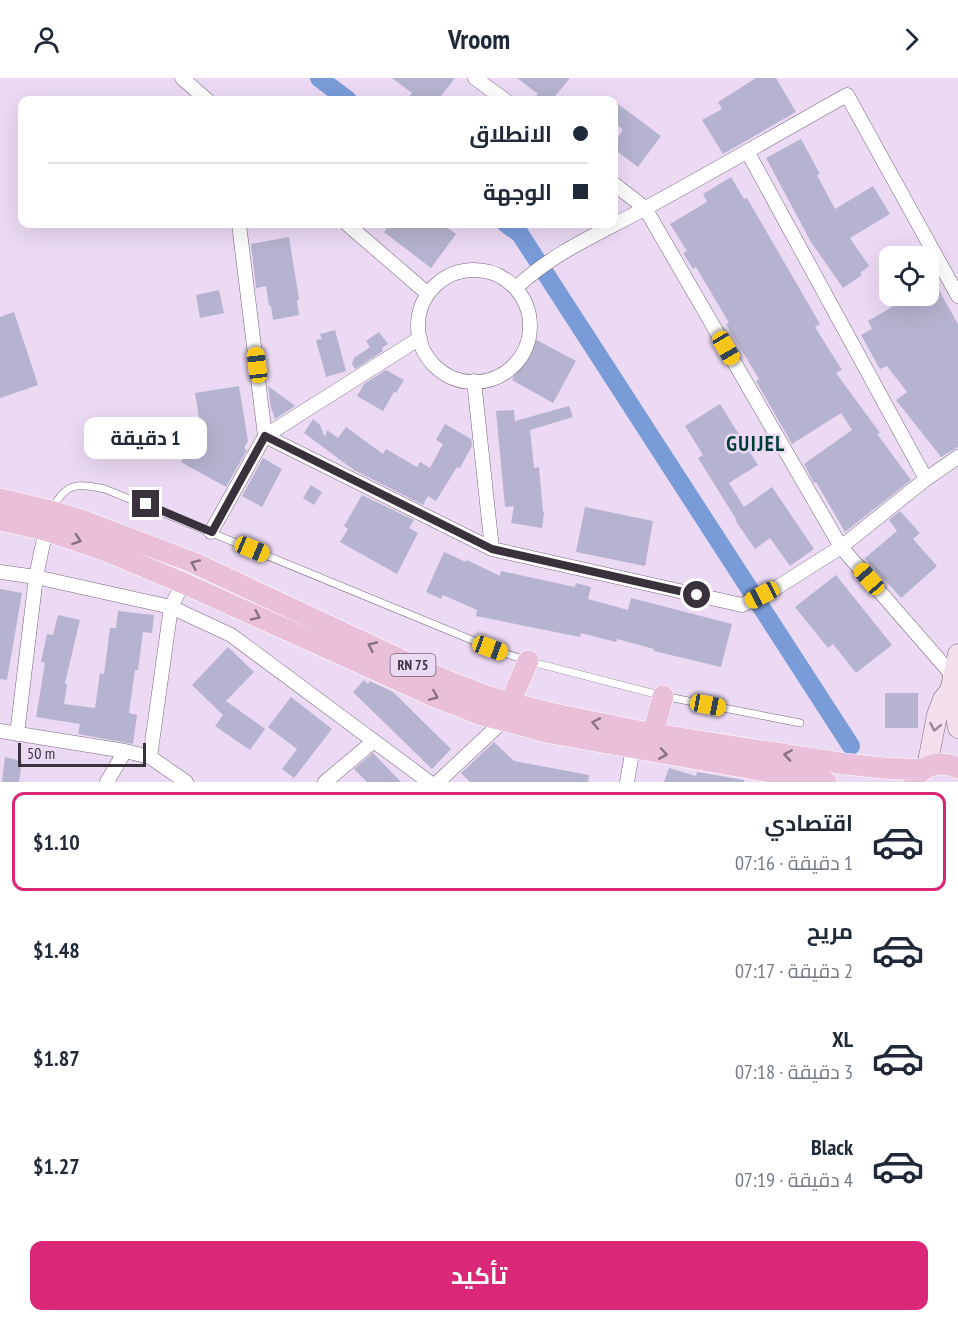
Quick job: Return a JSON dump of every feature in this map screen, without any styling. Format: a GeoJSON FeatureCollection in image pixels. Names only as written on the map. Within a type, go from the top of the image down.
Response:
{"type":"FeatureCollection","features":[{"type":"Feature","properties":{"kind":"main road","name":"RN 75"},"geometry":{"type":"LineString","coordinates":[[0,499],[104,550],[471,711],[554,714],[653,734],[920,773]]}},
{"type":"Feature","properties":{"kind":"main road","name":"RN 75"},"geometry":{"type":"LineString","coordinates":[[0,520],[48,521],[110,530],[192,562],[440,678],[486,696],[506,712],[551,734],[826,782]]}},
{"type":"Feature","properties":{"kind":"main road"},"geometry":{"type":"LineString","coordinates":[[920,773],[937,715],[951,683],[958,654]]}},
{"type":"Feature","properties":{"kind":"main road"},"geometry":{"type":"LineString","coordinates":[[506,712],[528,661]]}},
{"type":"Feature","properties":{"kind":"main road"},"geometry":{"type":"LineString","coordinates":[[951,683],[958,728]]}},
{"type":"Feature","properties":{"kind":"main road"},"geometry":{"type":"LineString","coordinates":[[653,734],[663,696]]}},
{"type":"Feature","properties":{"kind":"main road"},"geometry":{"type":"LineString","coordinates":[[920,773],[937,764],[947,764],[958,768]]}},
{"type":"Feature","properties":{"kind":"street"},"geometry":{"type":"LineString","coordinates":[[182,78],[202,96]]}},
{"type":"Feature","properties":{"kind":"street"},"geometry":{"type":"LineString","coordinates":[[475,78],[500,96]]}},
{"type":"Feature","properties":{"kind":"street"},"geometry":{"type":"LineString","coordinates":[[618,222],[847,94],[958,296]]}},
{"type":"Feature","properties":{"kind":"street"},"geometry":{"type":"LineString","coordinates":[[747,151],[926,478]]}},
{"type":"Feature","properties":{"kind":"street"},"geometry":{"type":"LineString","coordinates":[[618,187],[645,208],[841,547],[951,683]]}},
{"type":"Feature","properties":{"kind":"street"},"geometry":{"type":"LineString","coordinates":[[239,228],[265,436]]}},
{"type":"Feature","properties":{"kind":"street"},"geometry":{"type":"LineString","coordinates":[[352,228],[428,294]]}},
{"type":"Feature","properties":{"kind":"street"},"geometry":{"type":"LineString","coordinates":[[517,287],[533,272],[562,252],[607,228]]}},
{"type":"Feature","properties":{"kind":"street"},"geometry":{"type":"LineString","coordinates":[[474,270],[492,273],[517,287],[528,311],[530,329],[526,347],[516,363],[501,375],[484,381],[465,381],[447,375],[433,364],[423,348],[418,330],[421,311],[428,294],[441,282],[457,273],[474,270]]}},
{"type":"Feature","properties":{"kind":"street"},"geometry":{"type":"LineString","coordinates":[[212,532],[265,436],[420,338]]}},
{"type":"Feature","properties":{"kind":"street"},"geometry":{"type":"LineString","coordinates":[[474,381],[492,549]]}},
{"type":"Feature","properties":{"kind":"street"},"geometry":{"type":"LineString","coordinates":[[265,436],[492,549],[742,605],[773,590],[841,547],[926,478],[958,457]]}},
{"type":"Feature","properties":{"kind":"street"},"geometry":{"type":"LineString","coordinates":[[17,734],[36,578],[48,521]]}},
{"type":"Feature","properties":{"kind":"street"},"geometry":{"type":"LineString","coordinates":[[0,572],[171,607],[231,635],[429,782]]}},
{"type":"Feature","properties":{"kind":"street"},"geometry":{"type":"LineString","coordinates":[[150,757],[171,607],[183,583]]}},
{"type":"Feature","properties":{"kind":"street"},"geometry":{"type":"LineString","coordinates":[[438,782],[506,712]]}},
{"type":"Feature","properties":{"kind":"street"},"geometry":{"type":"LineString","coordinates":[[0,731],[150,757],[186,782]]}},
{"type":"Feature","properties":{"kind":"street"},"geometry":{"type":"LineString","coordinates":[[325,782],[374,741]]}},
{"type":"Feature","properties":{"kind":"street"},"geometry":{"type":"LineString","coordinates":[[627,782],[633,748]]}},
{"type":"Feature","properties":{"kind":"street"},"geometry":{"type":"LineString","coordinates":[[107,782],[125,751]]}},
{"type":"Feature","properties":{"kind":"lane"},"geometry":{"type":"LineString","coordinates":[[48,521],[58,497],[71,487],[96,487],[115,492],[478,643],[528,661],[663,696],[800,723]]}},
{"type":"Feature","properties":{"kind":"building"},"geometry":{"type":"Polygon","coordinates":[[[392,78],[455,78],[441,96],[409,96],[412,93],[392,78]]]}},
{"type":"Feature","properties":{"kind":"building"},"geometry":{"type":"Polygon","coordinates":[[[517,78],[570,78],[555,96],[536,96],[538,94],[517,78]]]}},
{"type":"Feature","properties":{"kind":"building"},"geometry":{"type":"Polygon","coordinates":[[[756,78],[776,78],[796,112],[723,154],[702,120],[722,109],[718,102],[756,78]]]}},
{"type":"Feature","properties":{"kind":"building"},"geometry":{"type":"Polygon","coordinates":[[[618,104],[661,136],[638,167],[618,152],[618,137],[623,130],[618,126],[618,104]]]}},
{"type":"Feature","properties":{"kind":"building"},"geometry":{"type":"Polygon","coordinates":[[[801,139],[835,209],[873,186],[890,214],[850,238],[869,266],[860,273],[862,275],[843,288],[811,242],[766,158],[801,139]]]}},
{"type":"Feature","properties":{"kind":"building"},"geometry":{"type":"Polygon","coordinates":[[[731,177],[744,199],[747,198],[820,324],[815,327],[842,370],[836,373],[911,480],[845,532],[804,464],[852,430],[841,413],[792,444],[756,381],[759,379],[726,324],[729,323],[696,267],[693,269],[683,253],[687,251],[670,224],[707,202],[703,194],[731,177]]]}},
{"type":"Feature","properties":{"kind":"building"},"geometry":{"type":"Polygon","coordinates":[[[387,228],[448,228],[456,234],[431,268],[384,232],[387,228]]]}},
{"type":"Feature","properties":{"kind":"building"},"geometry":{"type":"Polygon","coordinates":[[[289,237],[299,299],[297,300],[299,315],[273,320],[266,286],[256,288],[251,244],[289,237]]]}},
{"type":"Feature","properties":{"kind":"building"},"geometry":{"type":"Polygon","coordinates":[[[219,290],[224,313],[200,318],[196,295],[219,290]]]}},
{"type":"Feature","properties":{"kind":"building"},"geometry":{"type":"Polygon","coordinates":[[[939,290],[958,324],[958,447],[941,457],[896,400],[907,392],[887,366],[880,369],[861,335],[872,329],[868,321],[894,306],[939,306],[939,290]]]}},
{"type":"Feature","properties":{"kind":"building"},"geometry":{"type":"Polygon","coordinates":[[[14,312],[38,385],[0,398],[0,317],[14,312]]]}},
{"type":"Feature","properties":{"kind":"building"},"geometry":{"type":"Polygon","coordinates":[[[335,330],[346,371],[326,377],[316,340],[322,339],[320,334],[335,330]]]}},
{"type":"Feature","properties":{"kind":"building"},"geometry":{"type":"Polygon","coordinates":[[[379,332],[388,344],[382,348],[383,351],[355,369],[352,364],[354,358],[370,347],[366,341],[379,332]]]}},
{"type":"Feature","properties":{"kind":"building"},"geometry":{"type":"Polygon","coordinates":[[[535,339],[576,361],[553,403],[512,380],[535,339]]]}},
{"type":"Feature","properties":{"kind":"building"},"geometry":{"type":"Polygon","coordinates":[[[386,370],[404,380],[383,411],[357,396],[364,384],[386,370]]]}},
{"type":"Feature","properties":{"kind":"building"},"geometry":{"type":"Polygon","coordinates":[[[239,386],[248,441],[244,448],[247,450],[226,487],[181,462],[187,451],[204,448],[195,393],[239,386]]]}},
{"type":"Feature","properties":{"kind":"building"},"geometry":{"type":"Polygon","coordinates":[[[268,386],[295,406],[275,419],[271,408],[268,386]]]}},
{"type":"Feature","properties":{"kind":"building"},"geometry":{"type":"Polygon","coordinates":[[[720,404],[758,465],[729,483],[744,507],[772,487],[814,549],[790,566],[770,538],[755,549],[698,458],[703,455],[685,426],[720,404]]]}},
{"type":"Feature","properties":{"kind":"building"},"geometry":{"type":"Polygon","coordinates":[[[569,406],[573,417],[530,430],[534,468],[539,467],[544,512],[542,528],[511,523],[514,506],[505,507],[496,411],[514,410],[515,421],[569,406]]]}},
{"type":"Feature","properties":{"kind":"building"},"geometry":{"type":"Polygon","coordinates":[[[313,419],[320,425],[325,437],[327,430],[338,438],[346,427],[383,454],[386,449],[417,467],[420,462],[430,468],[443,444],[436,440],[445,424],[471,439],[472,446],[460,468],[457,467],[436,501],[428,496],[423,505],[354,470],[304,433],[313,419]]]}},
{"type":"Feature","properties":{"kind":"building"},"geometry":{"type":"Polygon","coordinates":[[[263,458],[282,469],[262,507],[242,496],[263,458]]]}},
{"type":"Feature","properties":{"kind":"building"},"geometry":{"type":"Polygon","coordinates":[[[311,485],[322,492],[314,505],[303,498],[311,485]]]}},
{"type":"Feature","properties":{"kind":"building"},"geometry":{"type":"Polygon","coordinates":[[[362,495],[414,520],[409,528],[418,533],[397,574],[340,542],[348,529],[344,526],[362,495]]]}},
{"type":"Feature","properties":{"kind":"building"},"geometry":{"type":"Polygon","coordinates":[[[585,507],[653,521],[645,566],[576,552],[585,507]]]}},
{"type":"Feature","properties":{"kind":"building"},"geometry":{"type":"Polygon","coordinates":[[[900,511],[920,533],[913,539],[937,566],[901,598],[865,558],[897,531],[889,520],[900,511]]]}},
{"type":"Feature","properties":{"kind":"building"},"geometry":{"type":"Polygon","coordinates":[[[444,552],[500,576],[501,571],[575,587],[576,583],[591,587],[588,599],[628,610],[631,598],[732,624],[721,667],[654,651],[654,649],[617,639],[616,642],[581,633],[580,637],[476,616],[477,610],[443,595],[441,599],[426,592],[444,552]]]}},
{"type":"Feature","properties":{"kind":"building"},"geometry":{"type":"Polygon","coordinates":[[[836,575],[892,645],[856,673],[833,644],[828,648],[795,607],[836,575]]]}},
{"type":"Feature","properties":{"kind":"building"},"geometry":{"type":"Polygon","coordinates":[[[0,589],[22,593],[7,680],[0,679],[0,589]]]}},
{"type":"Feature","properties":{"kind":"building"},"geometry":{"type":"Polygon","coordinates":[[[118,611],[154,615],[152,633],[143,632],[138,670],[135,670],[129,713],[137,715],[133,744],[78,734],[80,724],[36,717],[45,663],[41,662],[47,634],[53,635],[58,615],[80,620],[65,683],[67,684],[64,704],[95,708],[100,673],[104,674],[110,628],[116,628],[118,611]]]}},
{"type":"Feature","properties":{"kind":"building"},"geometry":{"type":"Polygon","coordinates":[[[228,647],[254,672],[226,701],[265,729],[250,750],[215,726],[223,715],[192,685],[228,647]]]}},
{"type":"Feature","properties":{"kind":"building"},"geometry":{"type":"Polygon","coordinates":[[[364,680],[368,684],[370,681],[393,692],[451,749],[432,769],[353,692],[364,680]]]}},
{"type":"Feature","properties":{"kind":"building"},"geometry":{"type":"Polygon","coordinates":[[[885,693],[918,693],[918,728],[885,728],[885,693]]]}},
{"type":"Feature","properties":{"kind":"building"},"geometry":{"type":"Polygon","coordinates":[[[291,697],[332,729],[294,778],[282,769],[297,749],[268,727],[291,697]]]}},
{"type":"Feature","properties":{"kind":"building"},"geometry":{"type":"Polygon","coordinates":[[[494,742],[514,761],[589,775],[588,782],[470,782],[461,773],[494,742]]]}},
{"type":"Feature","properties":{"kind":"building"},"geometry":{"type":"Polygon","coordinates":[[[373,753],[401,782],[367,782],[354,769],[373,753]]]}},
{"type":"Feature","properties":{"kind":"building"},"geometry":{"type":"Polygon","coordinates":[[[5,757],[22,761],[19,782],[2,782],[5,757]]]}},
{"type":"Feature","properties":{"kind":"building"},"geometry":{"type":"Polygon","coordinates":[[[669,768],[696,776],[697,772],[744,780],[744,782],[664,782],[669,768]]]}},
{"type":"Feature","properties":{"kind":"waterway"},"geometry":{"type":"LineString","coordinates":[[319,78],[343,96]]}},
{"type":"Feature","properties":{"kind":"waterway"},"geometry":{"type":"LineString","coordinates":[[512,228],[520,234],[851,746]]}},
{"type":"Feature","properties":{"kind":"district","name":"GUIJEL"},"geometry":{"type":"Point","coordinates":[756,444]}},
{"type":"Feature","properties":{"kind":"route"},"geometry":{"type":"LineString","coordinates":[[146,504],[212,532],[265,436],[492,549],[697,595]]}}]}
